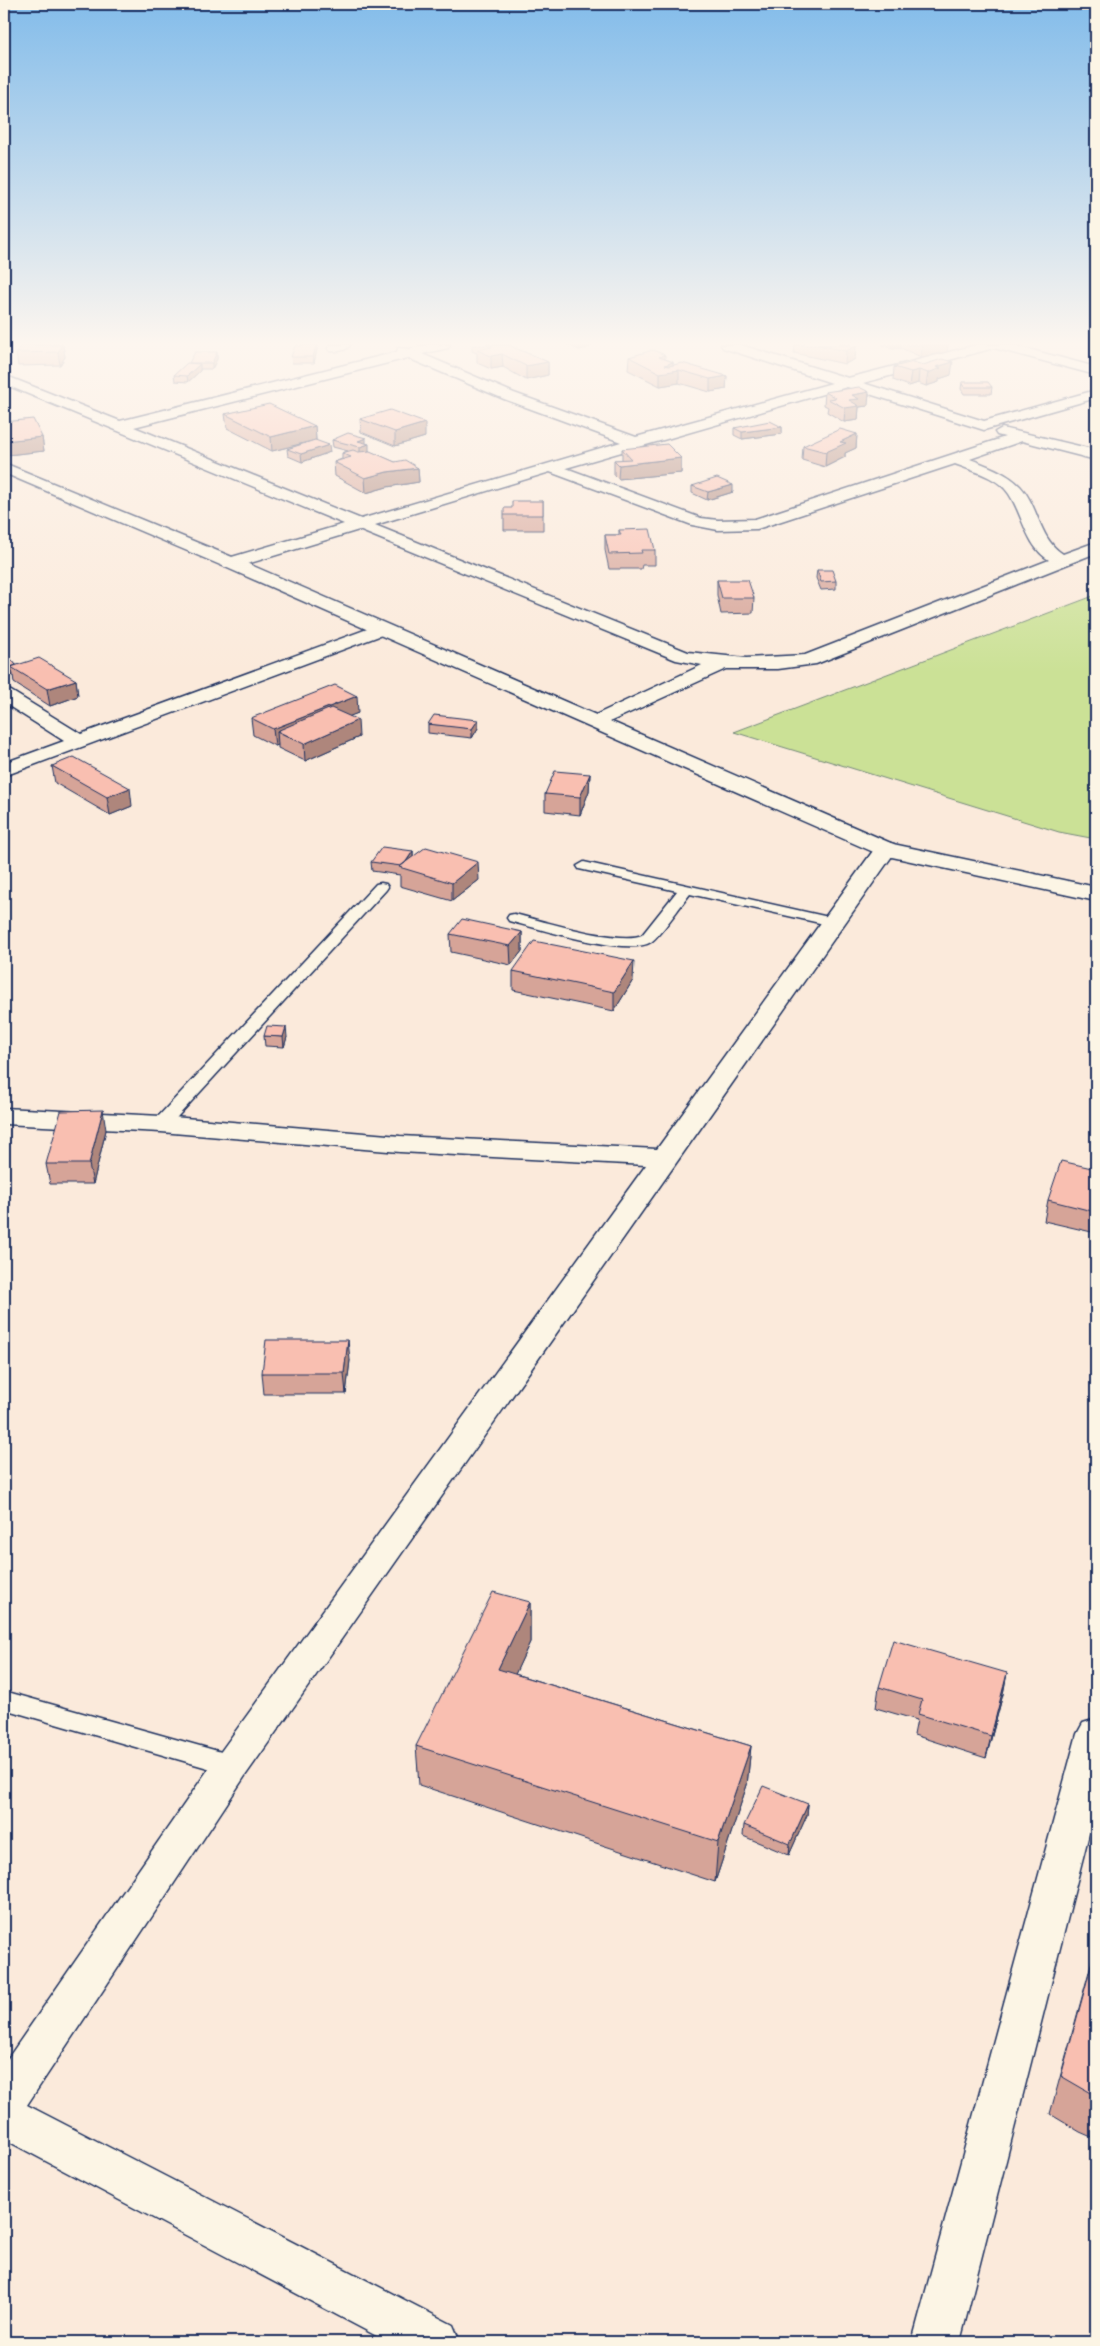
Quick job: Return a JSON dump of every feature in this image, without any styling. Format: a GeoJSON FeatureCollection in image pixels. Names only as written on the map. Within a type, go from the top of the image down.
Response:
{"type":"FeatureCollection","features":[{"type":"Feature","properties":{"kind":"street"},"geometry":{"type":"LineString","coordinates":[[189,454],[683,656],[703,661],[782,664],[809,660],[1096,548]]}},
{"type":"Feature","properties":{"kind":"street"},"geometry":{"type":"LineString","coordinates":[[231,563],[593,454]]}},
{"type":"Feature","properties":{"kind":"street"},"geometry":{"type":"LineString","coordinates":[[550,467],[698,522],[741,526],[756,524],[970,454]]}},
{"type":"Feature","properties":{"kind":"street"},"geometry":{"type":"LineString","coordinates":[[957,459],[994,474],[1015,490],[1045,550],[1063,560]]}},
{"type":"Feature","properties":{"kind":"street"},"geometry":{"type":"LineString","coordinates":[[4,468],[231,563],[886,849],[1096,894]]}},
{"type":"Feature","properties":{"kind":"street"},"geometry":{"type":"LineString","coordinates":[[4,770],[381,629]]}},
{"type":"Feature","properties":{"kind":"street"},"geometry":{"type":"LineString","coordinates":[[596,722],[725,662]]}},
{"type":"Feature","properties":{"kind":"street"},"geometry":{"type":"LineString","coordinates":[[4,695],[78,741]]}},
{"type":"Feature","properties":{"kind":"street"},"geometry":{"type":"LineString","coordinates":[[4,2101],[232,1765],[886,849]]}},
{"type":"Feature","properties":{"kind":"street"},"geometry":{"type":"LineString","coordinates":[[4,1116],[160,1124],[400,1144],[666,1158]]}},
{"type":"Feature","properties":{"kind":"street"},"geometry":{"type":"LineString","coordinates":[[936,2342],[1096,1734]]}},
{"type":"Feature","properties":{"kind":"street"},"geometry":{"type":"LineString","coordinates":[[4,2116],[436,2342]]}},
{"type":"Feature","properties":{"kind":"lane"},"geometry":{"type":"LineString","coordinates":[[584,866],[833,922]]}},
{"type":"Feature","properties":{"kind":"lane"},"geometry":{"type":"LineString","coordinates":[[160,1124],[381,887]]}},
{"type":"Feature","properties":{"kind":"lane"},"geometry":{"type":"LineString","coordinates":[[514,918],[616,942],[638,942],[647,938],[686,889]]}},
{"type":"Feature","properties":{"kind":"lane"},"geometry":{"type":"LineString","coordinates":[[4,1700],[232,1765]]}},
{"type":"Feature","properties":{"kind":"green space"},"geometry":{"type":"Polygon","coordinates":[[[1096,595],[1096,839],[1059,832],[734,732],[1096,595]]]}},
{"type":"Feature","properties":{"kind":"building"},"geometry":{"type":"Polygon","coordinates":[[[345,454],[378,454],[395,462],[405,460],[418,468],[387,472],[365,478],[334,462],[351,457],[345,454]]]}},
{"type":"Feature","properties":{"kind":"building"},"geometry":{"type":"Polygon","coordinates":[[[627,454],[677,454],[681,458],[619,465],[614,460],[631,459],[627,454]]]}},
{"type":"Feature","properties":{"kind":"building"},"geometry":{"type":"Polygon","coordinates":[[[717,478],[733,485],[708,492],[692,486],[717,478]]]}},
{"type":"Feature","properties":{"kind":"building"},"geometry":{"type":"Polygon","coordinates":[[[512,501],[543,501],[543,515],[504,515],[504,508],[512,508],[512,501]]]}},
{"type":"Feature","properties":{"kind":"building"},"geometry":{"type":"Polygon","coordinates":[[[650,529],[655,550],[641,550],[642,553],[609,554],[605,535],[621,535],[619,530],[650,529]]]}},
{"type":"Feature","properties":{"kind":"building"},"geometry":{"type":"Polygon","coordinates":[[[817,570],[832,570],[836,581],[821,582],[817,570]]]}},
{"type":"Feature","properties":{"kind":"building"},"geometry":{"type":"Polygon","coordinates":[[[717,580],[748,580],[754,598],[722,598],[717,580]]]}},
{"type":"Feature","properties":{"kind":"building"},"geometry":{"type":"Polygon","coordinates":[[[4,651],[16,665],[4,669],[4,651]]]}},
{"type":"Feature","properties":{"kind":"building"},"geometry":{"type":"Polygon","coordinates":[[[39,658],[76,680],[47,689],[11,667],[39,658]]]}},
{"type":"Feature","properties":{"kind":"building"},"geometry":{"type":"Polygon","coordinates":[[[335,685],[357,696],[273,729],[251,718],[335,685]]]}},
{"type":"Feature","properties":{"kind":"building"},"geometry":{"type":"Polygon","coordinates":[[[331,708],[358,720],[304,744],[277,731],[331,708]]]}},
{"type":"Feature","properties":{"kind":"building"},"geometry":{"type":"Polygon","coordinates":[[[434,715],[478,720],[472,729],[428,724],[434,715]]]}},
{"type":"Feature","properties":{"kind":"building"},"geometry":{"type":"Polygon","coordinates":[[[74,757],[130,788],[107,797],[52,766],[74,757]]]}},
{"type":"Feature","properties":{"kind":"building"},"geometry":{"type":"Polygon","coordinates":[[[555,771],[590,774],[580,797],[545,794],[555,771]]]}},
{"type":"Feature","properties":{"kind":"building"},"geometry":{"type":"Polygon","coordinates":[[[382,847],[413,851],[401,866],[371,862],[382,847]]]}},
{"type":"Feature","properties":{"kind":"building"},"geometry":{"type":"Polygon","coordinates":[[[426,847],[478,862],[452,883],[399,867],[426,847]]]}},
{"type":"Feature","properties":{"kind":"building"},"geometry":{"type":"Polygon","coordinates":[[[462,919],[522,932],[510,946],[450,934],[462,919]]]}},
{"type":"Feature","properties":{"kind":"building"},"geometry":{"type":"Polygon","coordinates":[[[534,941],[634,961],[614,992],[513,971],[534,941]]]}},
{"type":"Feature","properties":{"kind":"building"},"geometry":{"type":"Polygon","coordinates":[[[267,1026],[286,1027],[283,1037],[264,1036],[267,1026]]]}},
{"type":"Feature","properties":{"kind":"building"},"geometry":{"type":"Polygon","coordinates":[[[103,1110],[89,1164],[46,1164],[61,1111],[103,1110]]]}},
{"type":"Feature","properties":{"kind":"building"},"geometry":{"type":"Polygon","coordinates":[[[1061,1161],[1096,1169],[1096,1212],[1048,1200],[1061,1161]]]}},
{"type":"Feature","properties":{"kind":"building"},"geometry":{"type":"Polygon","coordinates":[[[266,1340],[348,1340],[344,1373],[262,1373],[266,1340]]]}},
{"type":"Feature","properties":{"kind":"building"},"geometry":{"type":"Polygon","coordinates":[[[493,1592],[530,1602],[498,1669],[751,1746],[718,1842],[416,1746],[493,1592]]]}},
{"type":"Feature","properties":{"kind":"building"},"geometry":{"type":"Polygon","coordinates":[[[893,1640],[1007,1673],[991,1736],[918,1714],[922,1700],[879,1687],[893,1640]]]}},
{"type":"Feature","properties":{"kind":"building"},"geometry":{"type":"Polygon","coordinates":[[[763,1786],[808,1804],[790,1844],[744,1825],[763,1786]]]}},
{"type":"Feature","properties":{"kind":"building"},"geometry":{"type":"Polygon","coordinates":[[[1096,1948],[1096,2096],[1061,2076],[1096,1948]]]}}]}
